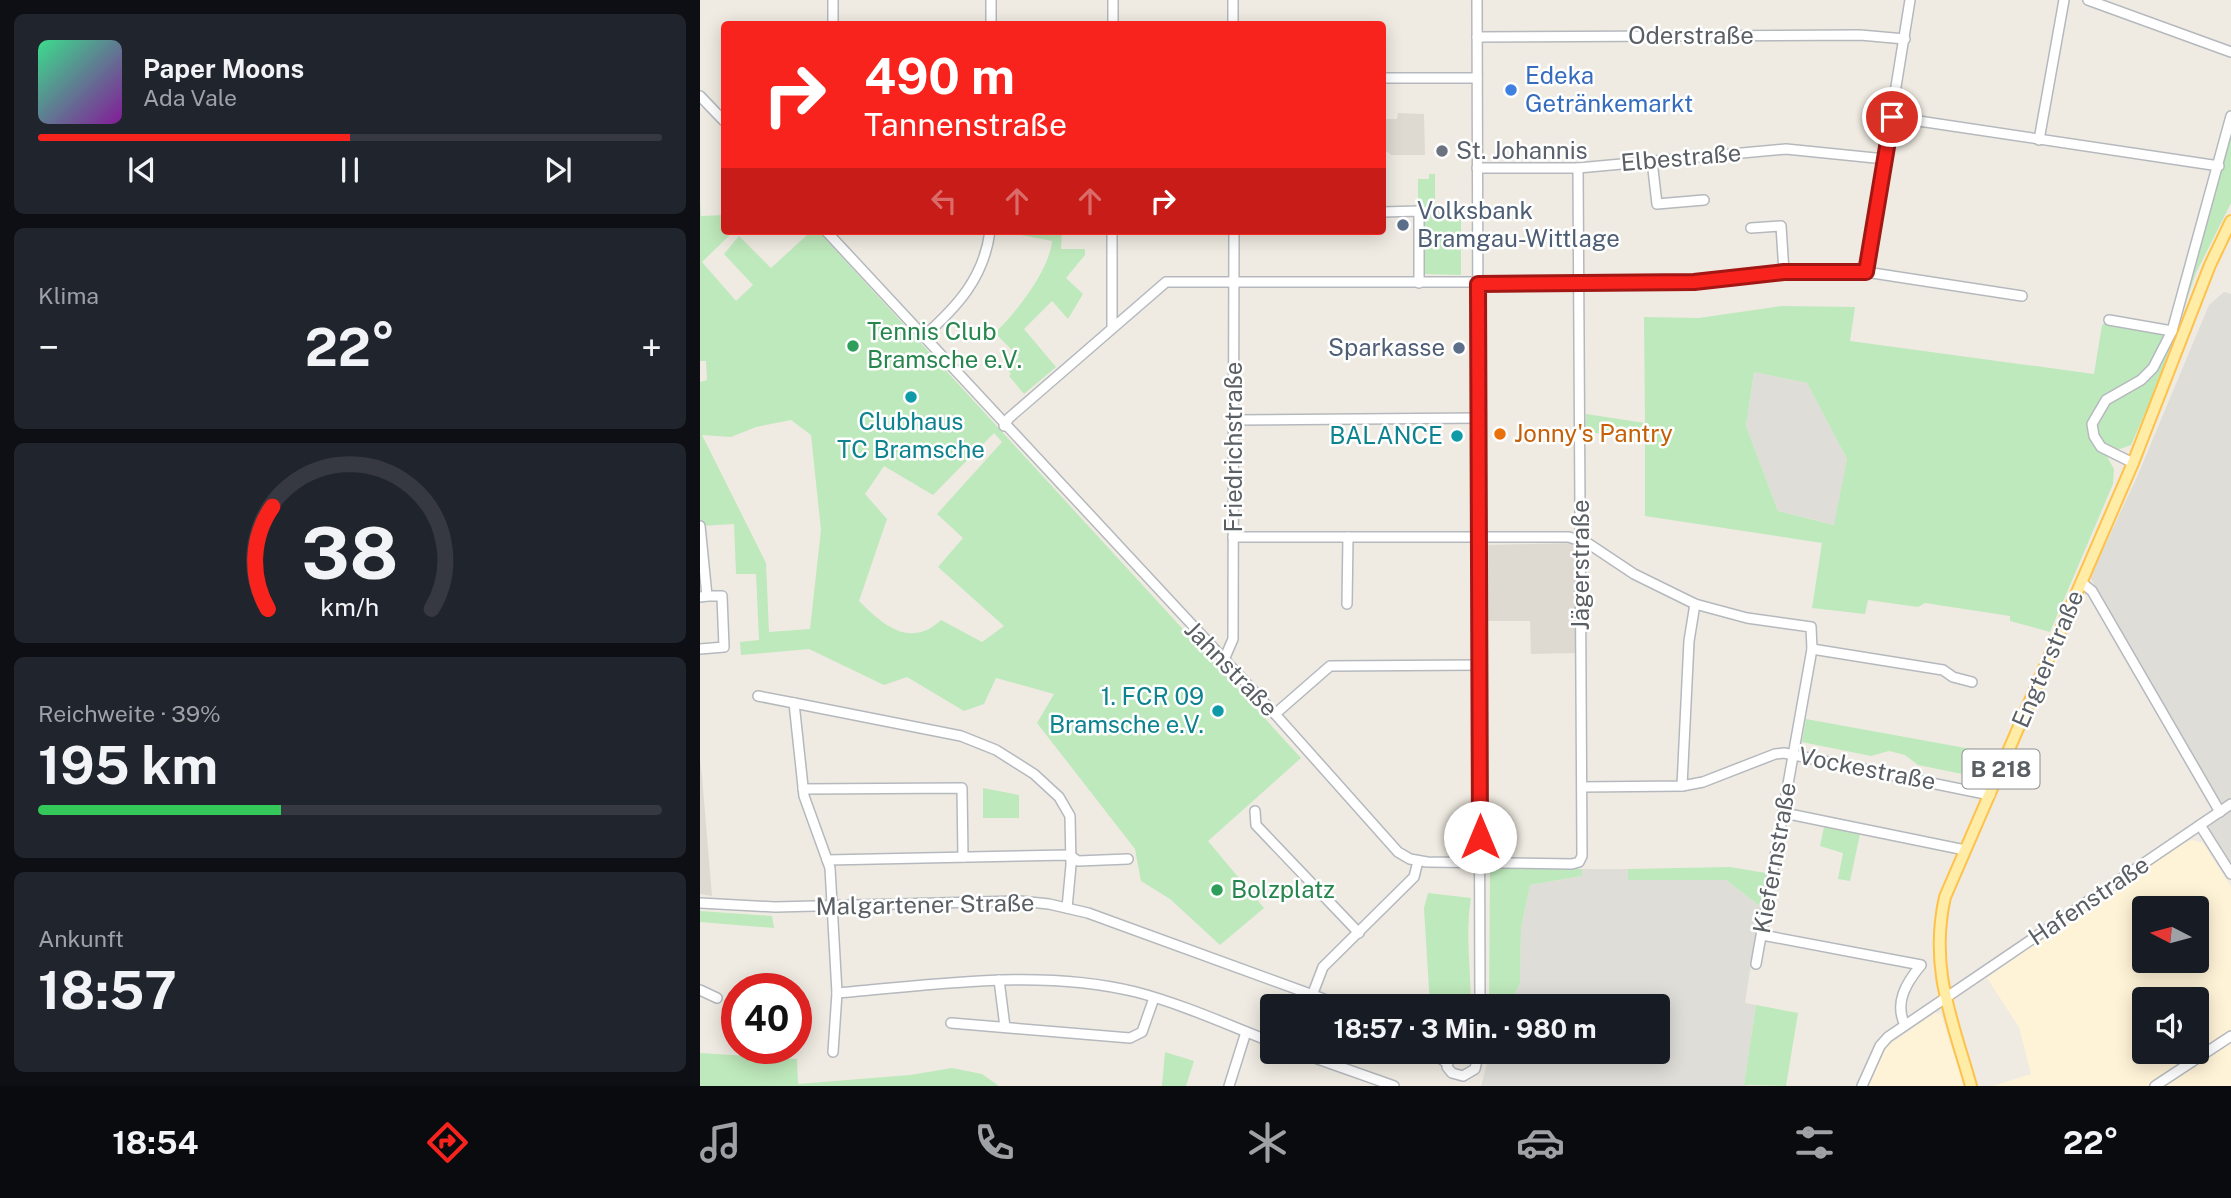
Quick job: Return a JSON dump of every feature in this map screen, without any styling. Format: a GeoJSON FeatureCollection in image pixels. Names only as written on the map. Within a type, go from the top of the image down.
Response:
{"type":"FeatureCollection","features":[{"type":"Feature","properties":{"kind":"main road","name":"Engterstraße"},"geometry":{"type":"LineString","coordinates":[[1971,1086],[1939,967],[1939,926],[1945,897],[2133,463],[2204,279],[2231,220]]}},
{"type":"Feature","properties":{"kind":"street"},"geometry":{"type":"LineString","coordinates":[[833,0],[833,21]]}},
{"type":"Feature","properties":{"kind":"street"},"geometry":{"type":"LineString","coordinates":[[991,0],[991,21]]}},
{"type":"Feature","properties":{"kind":"street"},"geometry":{"type":"LineString","coordinates":[[1113,0],[1113,21]]}},
{"type":"Feature","properties":{"kind":"street"},"geometry":{"type":"LineString","coordinates":[[1233,0],[1233,21]]}},
{"type":"Feature","properties":{"kind":"street"},"geometry":{"type":"LineString","coordinates":[[1477,0],[1480,994]]}},
{"type":"Feature","properties":{"kind":"street"},"geometry":{"type":"LineString","coordinates":[[1863,273],[1885,159],[1910,0]]}},
{"type":"Feature","properties":{"kind":"street"},"geometry":{"type":"LineString","coordinates":[[2039,140],[2064,0]]}},
{"type":"Feature","properties":{"kind":"street"},"geometry":{"type":"LineString","coordinates":[[2088,0],[2231,52]]}},
{"type":"Feature","properties":{"kind":"street","name":"Oderstraße"},"geometry":{"type":"LineString","coordinates":[[1477,37],[1860,35],[1905,40]]}},
{"type":"Feature","properties":{"kind":"street"},"geometry":{"type":"LineString","coordinates":[[1386,78],[1477,78]]}},
{"type":"Feature","properties":{"kind":"street"},"geometry":{"type":"LineString","coordinates":[[700,96],[721,118]]}},
{"type":"Feature","properties":{"kind":"street"},"geometry":{"type":"LineString","coordinates":[[2133,463],[2101,447],[2094,436],[2092,424],[2106,400],[2141,380],[2153,368],[2172,331],[2231,116]]}},
{"type":"Feature","properties":{"kind":"street"},"geometry":{"type":"LineString","coordinates":[[1892,117],[2219,166]]}},
{"type":"Feature","properties":{"kind":"street","name":"Elbestraße"},"geometry":{"type":"LineString","coordinates":[[1477,168],[1578,168],[1786,149],[1885,159]]}},
{"type":"Feature","properties":{"kind":"street"},"geometry":{"type":"LineString","coordinates":[[1652,161],[1657,204],[1704,200]]}},
{"type":"Feature","properties":{"kind":"street","name":"Jägerstraße"},"geometry":{"type":"LineString","coordinates":[[1480,862],[1578,862],[1582,856],[1578,168]]}},
{"type":"Feature","properties":{"kind":"street"},"geometry":{"type":"LineString","coordinates":[[1386,212],[1419,211],[1419,283]]}},
{"type":"Feature","properties":{"kind":"street"},"geometry":{"type":"LineString","coordinates":[[1751,228],[1781,226],[1784,272]]}},
{"type":"Feature","properties":{"kind":"street","name":"Jahnstraße"},"geometry":{"type":"LineString","coordinates":[[830,235],[1223,662],[1275,714],[1398,852],[1418,861]]}},
{"type":"Feature","properties":{"kind":"street"},"geometry":{"type":"LineString","coordinates":[[923,337],[969,293],[981,266],[989,235]]}},
{"type":"Feature","properties":{"kind":"street"},"geometry":{"type":"LineString","coordinates":[[1112,235],[1112,326]]}},
{"type":"Feature","properties":{"kind":"street","name":"Friedrichstraße"},"geometry":{"type":"LineString","coordinates":[[1223,662],[1233,639],[1234,235]]}},
{"type":"Feature","properties":{"kind":"street"},"geometry":{"type":"LineString","coordinates":[[1004,426],[1009,418],[1112,326],[1166,282],[1694,282],[1784,272],[1863,273],[2022,296]]}},
{"type":"Feature","properties":{"kind":"street"},"geometry":{"type":"LineString","coordinates":[[2109,320],[2172,331]]}},
{"type":"Feature","properties":{"kind":"street"},"geometry":{"type":"LineString","coordinates":[[1234,420],[1479,418]]}},
{"type":"Feature","properties":{"kind":"street"},"geometry":{"type":"LineString","coordinates":[[700,526],[704,596],[722,596],[724,647],[700,649]]}},
{"type":"Feature","properties":{"kind":"street"},"geometry":{"type":"LineString","coordinates":[[1233,537],[1560,536],[1581,539],[1634,574],[1696,604],[1689,641],[1682,786]]}},
{"type":"Feature","properties":{"kind":"street"},"geometry":{"type":"LineString","coordinates":[[1348,537],[1348,604]]}},
{"type":"Feature","properties":{"kind":"street"},"geometry":{"type":"LineString","coordinates":[[2081,582],[2092,591],[2220,812]]}},
{"type":"Feature","properties":{"kind":"street","name":"Kiefernstraße"},"geometry":{"type":"LineString","coordinates":[[1696,604],[1747,618],[1811,627],[1812,649],[1756,964]]}},
{"type":"Feature","properties":{"kind":"street"},"geometry":{"type":"LineString","coordinates":[[1812,649],[1943,670],[1953,677],[1972,682]]}},
{"type":"Feature","properties":{"kind":"street"},"geometry":{"type":"LineString","coordinates":[[1275,714],[1330,666],[1479,665]]}},
{"type":"Feature","properties":{"kind":"street"},"geometry":{"type":"LineString","coordinates":[[758,696],[961,736],[996,750],[1034,774],[1059,797],[1070,816],[1072,838],[1067,908]]}},
{"type":"Feature","properties":{"kind":"street"},"geometry":{"type":"LineString","coordinates":[[794,703],[803,789],[827,860],[837,993],[833,1052]]}},
{"type":"Feature","properties":{"kind":"street","name":"Vockestraße"},"geometry":{"type":"LineString","coordinates":[[1582,788],[1682,786],[1703,782],[1775,754],[1794,755],[1990,795]]}},
{"type":"Feature","properties":{"kind":"street"},"geometry":{"type":"LineString","coordinates":[[803,789],[962,788],[963,857]]}},
{"type":"Feature","properties":{"kind":"street","name":"Hafenstraße"},"geometry":{"type":"LineString","coordinates":[[1863,1086],[1880,1046],[1905,1025],[2231,804]]}},
{"type":"Feature","properties":{"kind":"street"},"geometry":{"type":"LineString","coordinates":[[1255,811],[1256,825],[1359,933]]}},
{"type":"Feature","properties":{"kind":"street"},"geometry":{"type":"LineString","coordinates":[[1784,813],[1965,850]]}},
{"type":"Feature","properties":{"kind":"street"},"geometry":{"type":"LineString","coordinates":[[2200,825],[2231,874]]}},
{"type":"Feature","properties":{"kind":"street"},"geometry":{"type":"LineString","coordinates":[[827,860],[1069,855],[1078,861],[1128,859]]}},
{"type":"Feature","properties":{"kind":"street"},"geometry":{"type":"LineString","coordinates":[[1312,994],[1323,967],[1359,933],[1368,919],[1413,877],[1418,861],[1480,862]]}},
{"type":"Feature","properties":{"kind":"street","name":"Malgartener Straße"},"geometry":{"type":"LineString","coordinates":[[700,903],[775,907],[1020,901],[1067,908],[1309,994]]}},
{"type":"Feature","properties":{"kind":"street"},"geometry":{"type":"LineString","coordinates":[[1762,935],[1921,965],[1912,976],[1899,1004],[1905,1025]]}},
{"type":"Feature","properties":{"kind":"street"},"geometry":{"type":"LineString","coordinates":[[837,993],[999,980],[1089,983],[1154,999],[1260,1037]]}},
{"type":"Feature","properties":{"kind":"street"},"geometry":{"type":"LineString","coordinates":[[999,980],[1005,1027]]}},
{"type":"Feature","properties":{"kind":"street"},"geometry":{"type":"LineString","coordinates":[[700,990],[717,998]]}},
{"type":"Feature","properties":{"kind":"street"},"geometry":{"type":"LineString","coordinates":[[951,1023],[1070,1035],[1136,1037],[1142,1032],[1154,999]]}},
{"type":"Feature","properties":{"kind":"street"},"geometry":{"type":"LineString","coordinates":[[1229,1086],[1246,1032]]}},
{"type":"Feature","properties":{"kind":"street"},"geometry":{"type":"LineString","coordinates":[[2155,1086],[2231,1036]]}},
{"type":"Feature","properties":{"kind":"street"},"geometry":{"type":"LineString","coordinates":[[1332,1064],[1394,1086]]}},
{"type":"Feature","properties":{"kind":"street"},"geometry":{"type":"LineString","coordinates":[[1448,1064],[1452,1073],[1460,1076],[1472,1072]]}},
{"type":"Feature","properties":{"kind":"street"},"geometry":{"type":"LineString","coordinates":[[1472,1086],[1473,1064]]}},
{"type":"Feature","properties":{"kind":"street"},"geometry":{"type":"LineString","coordinates":[[1460,1076],[1465,1086]]}},
{"type":"Feature","properties":{"kind":"shaded area"},"geometry":{"type":"Polygon","coordinates":[[[1398,113],[1424,114],[1425,155],[1391,155],[1386,151],[1386,119],[1397,119],[1398,113]]]}},
{"type":"Feature","properties":{"kind":"shaded area"},"geometry":{"type":"Polygon","coordinates":[[[2224,292],[2231,294],[2231,804],[2220,812],[2090,577],[2137,477],[2209,305],[2224,292]]]}},
{"type":"Feature","properties":{"kind":"shaded area"},"geometry":{"type":"Polygon","coordinates":[[[1754,372],[1807,383],[1847,459],[1835,525],[1778,511],[1746,426],[1754,372]]]}},
{"type":"Feature","properties":{"kind":"shaded area"},"geometry":{"type":"Polygon","coordinates":[[[1574,543],[1576,653],[1531,654],[1530,621],[1487,621],[1486,545],[1574,543]]]}},
{"type":"Feature","properties":{"kind":"shaded area"},"geometry":{"type":"Polygon","coordinates":[[[700,760],[702,776],[712,896],[700,894],[700,760]]]}},
{"type":"Feature","properties":{"kind":"shaded area"},"geometry":{"type":"Polygon","coordinates":[[[2231,806],[2231,867],[2208,832],[2211,820],[2231,806]]]}},
{"type":"Feature","properties":{"kind":"shaded area"},"geometry":{"type":"Polygon","coordinates":[[[2192,840],[2203,843],[2231,887],[2231,1086],[1993,1086],[2031,1074],[2019,1027],[1987,978],[2177,846],[2192,840]]]}},
{"type":"Feature","properties":{"kind":"shaded area"},"geometry":{"type":"Polygon","coordinates":[[[1582,869],[1628,869],[1629,880],[1726,880],[1760,906],[1745,1003],[1756,1005],[1744,1085],[1752,1086],[1481,1086],[1487,1064],[1670,1064],[1670,994],[1515,994],[1520,984],[1521,928],[1530,885],[1582,876],[1582,869]]]}},
{"type":"Feature","properties":{"kind":"shaded area"},"geometry":{"type":"Polygon","coordinates":[[[1935,1013],[1941,1014],[1964,1086],[1869,1086],[1886,1047],[1935,1013]]]}},
{"type":"Feature","properties":{"kind":"green space"},"geometry":{"type":"Polygon","coordinates":[[[2231,126],[2231,203],[2196,273],[2156,389],[2131,445],[2120,449],[2102,448],[2114,469],[2113,484],[2050,632],[2010,621],[2010,616],[1925,603],[1918,607],[1868,600],[1865,614],[1812,608],[1822,543],[1645,516],[1645,437],[1585,432],[1586,414],[1645,423],[1644,317],[1699,318],[1782,306],[1855,307],[1850,341],[2094,374],[2102,325],[2109,320],[2172,331],[2231,126]],[[1754,372],[1746,426],[1778,511],[1834,525],[1847,459],[1807,383],[1754,372]]]}},
{"type":"Feature","properties":{"kind":"green space"},"geometry":{"type":"Polygon","coordinates":[[[1429,174],[1435,174],[1435,208],[1418,208],[1418,179],[1429,179],[1429,174]]]}},
{"type":"Feature","properties":{"kind":"green space"},"geometry":{"type":"Polygon","coordinates":[[[700,202],[701,216],[721,215],[721,235],[730,235],[702,262],[736,301],[753,285],[724,254],[739,236],[771,268],[807,235],[822,235],[1301,758],[1208,841],[1264,908],[1220,945],[1170,899],[1141,881],[1135,849],[1037,723],[1054,694],[996,678],[984,704],[964,711],[907,677],[884,685],[809,649],[741,655],[740,642],[759,640],[756,574],[736,574],[734,524],[700,526],[700,382],[707,380],[706,361],[700,361],[700,202]],[[791,420],[756,427],[731,437],[702,435],[766,563],[769,632],[810,629],[821,530],[811,435],[791,420]],[[994,433],[933,495],[884,466],[865,494],[887,519],[859,601],[887,625],[908,633],[918,633],[941,620],[982,642],[1004,626],[938,567],[963,538],[937,514],[1002,442],[994,433]]]}},
{"type":"Feature","properties":{"kind":"green space"},"geometry":{"type":"Polygon","coordinates":[[[1461,213],[1461,275],[1423,274],[1424,214],[1461,213]]]}},
{"type":"Feature","properties":{"kind":"green space"},"geometry":{"type":"Polygon","coordinates":[[[1021,235],[1062,235],[1061,249],[1085,249],[1085,255],[1066,278],[1083,294],[1068,319],[1052,301],[1024,329],[1056,367],[1024,394],[1009,376],[1011,374],[1007,369],[1019,357],[995,333],[1039,277],[1052,241],[1021,235]]]}},
{"type":"Feature","properties":{"kind":"green space"},"geometry":{"type":"Polygon","coordinates":[[[1806,719],[1993,753],[1982,778],[1918,765],[1905,755],[1889,751],[1871,756],[1802,742],[1806,719]]]}},
{"type":"Feature","properties":{"kind":"green space"},"geometry":{"type":"Polygon","coordinates":[[[983,788],[1019,795],[1019,818],[983,818],[983,788]]]}},
{"type":"Feature","properties":{"kind":"green space"},"geometry":{"type":"Polygon","coordinates":[[[1824,827],[1860,834],[1850,881],[1838,879],[1843,853],[1820,846],[1824,827]]]}},
{"type":"Feature","properties":{"kind":"green space"},"geometry":{"type":"Polygon","coordinates":[[[1730,867],[1766,873],[1760,906],[1726,880],[1628,880],[1628,869],[1730,867]]]}},
{"type":"Feature","properties":{"kind":"green space"},"geometry":{"type":"Polygon","coordinates":[[[1490,868],[1582,869],[1582,876],[1530,885],[1521,928],[1520,984],[1515,994],[1489,994],[1490,868]]]}},
{"type":"Feature","properties":{"kind":"green space"},"geometry":{"type":"Polygon","coordinates":[[[1428,893],[1471,898],[1468,938],[1470,994],[1429,994],[1424,908],[1428,893]]]}},
{"type":"Feature","properties":{"kind":"green space"},"geometry":{"type":"Polygon","coordinates":[[[700,911],[772,916],[774,928],[700,922],[700,911]]]}},
{"type":"Feature","properties":{"kind":"green space"},"geometry":{"type":"Polygon","coordinates":[[[1756,1005],[1798,1013],[1786,1086],[1744,1085],[1756,1005]]]}},
{"type":"Feature","properties":{"kind":"green space"},"geometry":{"type":"Polygon","coordinates":[[[1165,1052],[1194,1061],[1186,1086],[1162,1086],[1165,1052]]]}},
{"type":"Feature","properties":{"kind":"green space"},"geometry":{"type":"Polygon","coordinates":[[[700,1053],[721,1054],[721,1064],[797,1064],[798,1084],[910,1075],[952,1068],[982,1074],[999,1086],[700,1086],[700,1053]]]}},
{"type":"Feature","properties":{"kind":"place","name":"Edeka Getränkemarkt"},"geometry":{"type":"Point","coordinates":[1511,90]}},
{"type":"Feature","properties":{"kind":"place","name":"St. Johannis"},"geometry":{"type":"Point","coordinates":[1442,151]}},
{"type":"Feature","properties":{"kind":"place","name":"Volksbank Bramgau-Wittlage"},"geometry":{"type":"Point","coordinates":[1403,225]}},
{"type":"Feature","properties":{"kind":"place","name":"Tennis Club Bramsche e.V."},"geometry":{"type":"Point","coordinates":[853,346]}},
{"type":"Feature","properties":{"kind":"place","name":"Sparkasse"},"geometry":{"type":"Point","coordinates":[1459,348]}},
{"type":"Feature","properties":{"kind":"place","name":"Clubhaus TC Bramsche"},"geometry":{"type":"Point","coordinates":[911,397]}},
{"type":"Feature","properties":{"kind":"place","name":"Jonny's Pantry"},"geometry":{"type":"Point","coordinates":[1500,434]}},
{"type":"Feature","properties":{"kind":"place","name":"BALANCE"},"geometry":{"type":"Point","coordinates":[1457,436]}},
{"type":"Feature","properties":{"kind":"place","name":"1. FCR 09 Bramsche e.V."},"geometry":{"type":"Point","coordinates":[1218,711]}},
{"type":"Feature","properties":{"kind":"place","name":"Bolzplatz"},"geometry":{"type":"Point","coordinates":[1217,890]}},
{"type":"Feature","properties":{"kind":"route"},"geometry":{"type":"LineString","coordinates":[[1480,837],[1478,284],[1694,282],[1784,272],[1866,272],[1892,117]]}}]}
